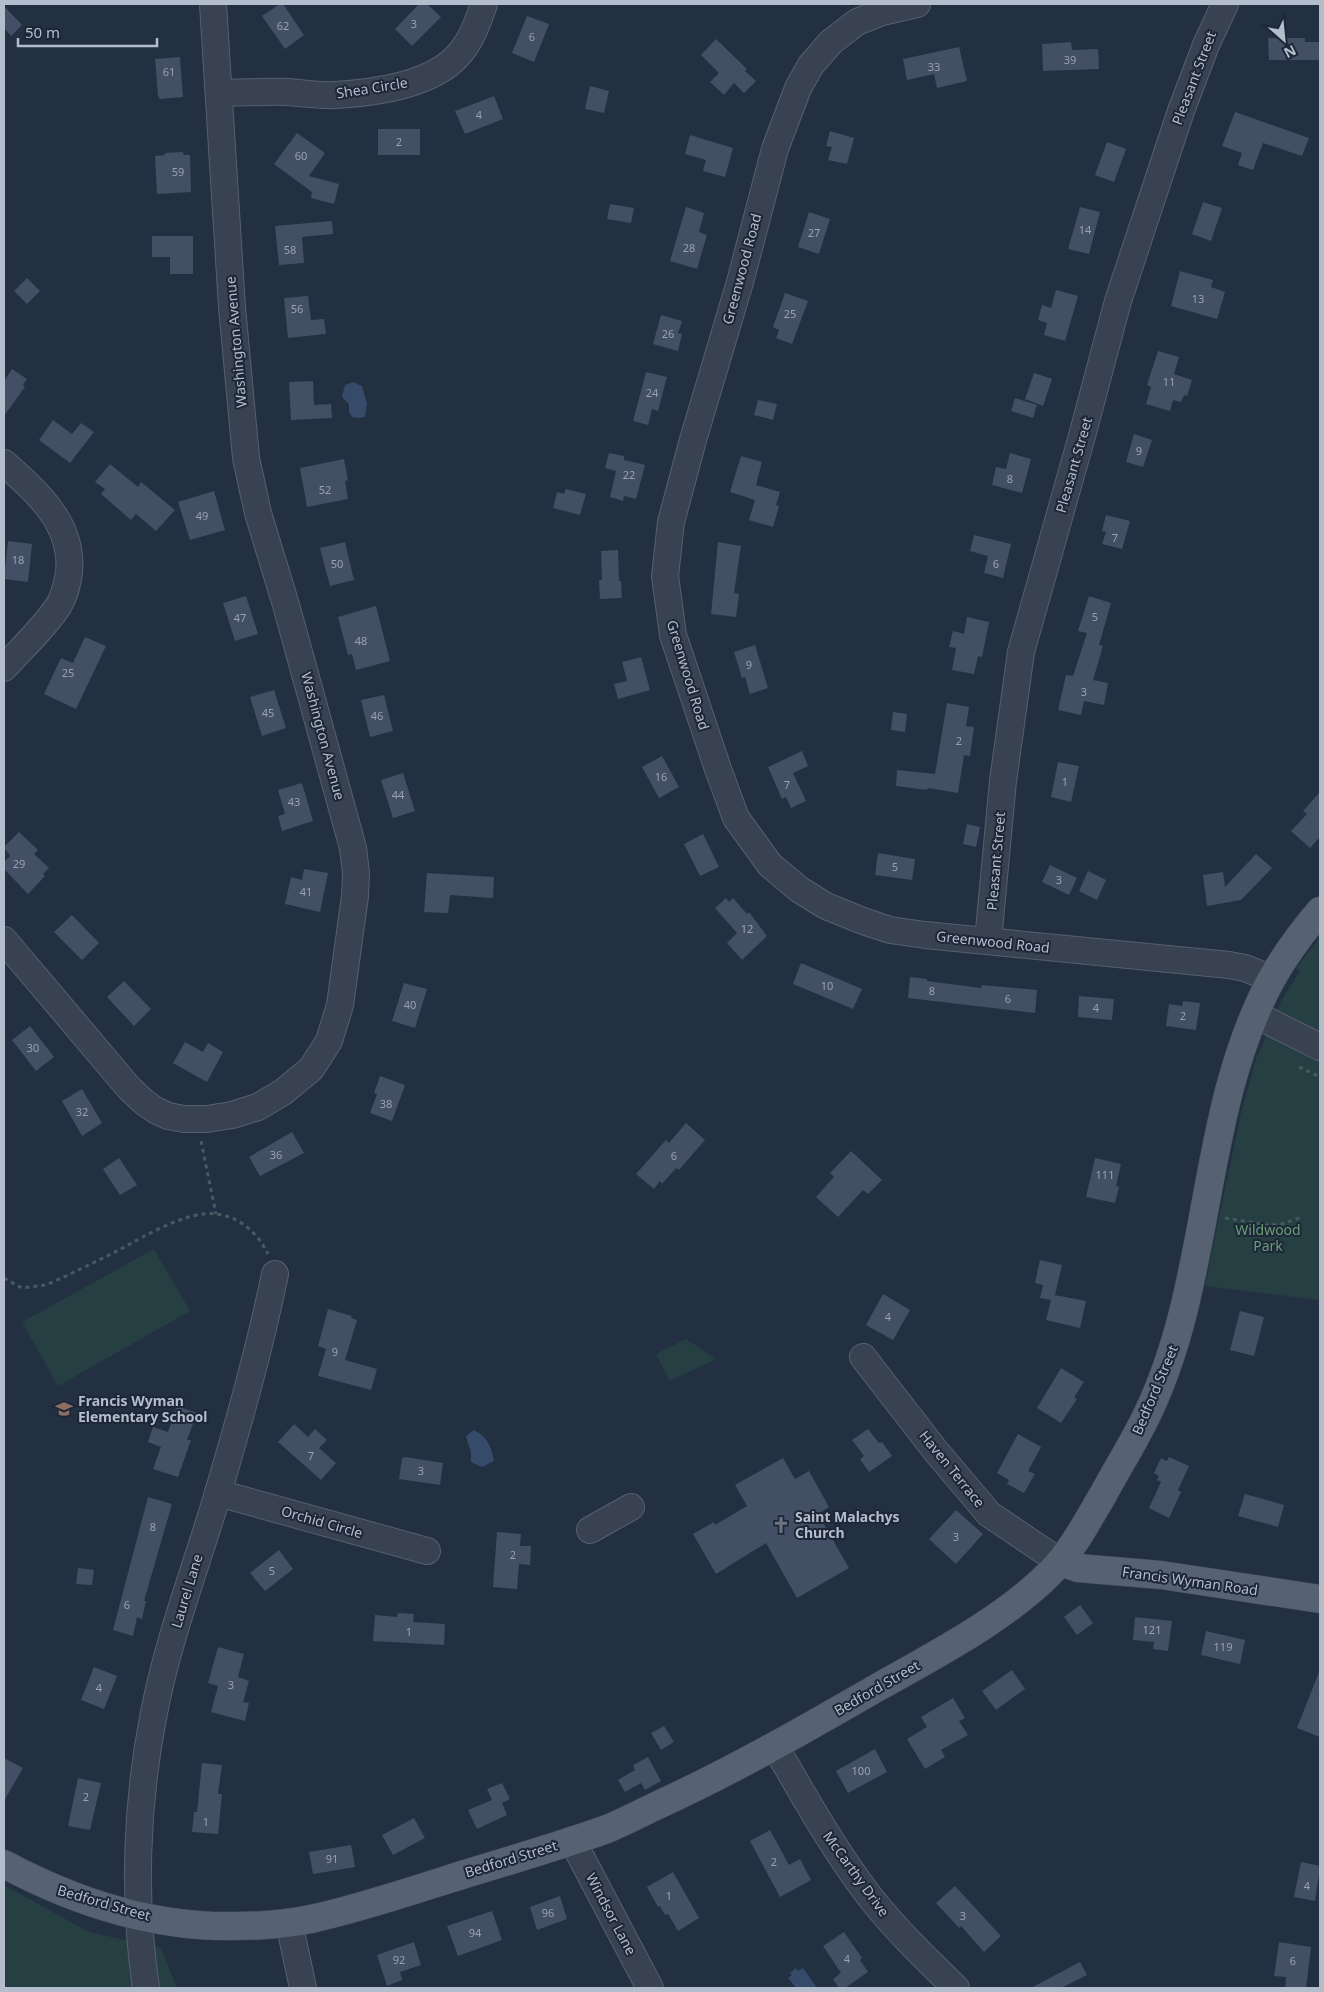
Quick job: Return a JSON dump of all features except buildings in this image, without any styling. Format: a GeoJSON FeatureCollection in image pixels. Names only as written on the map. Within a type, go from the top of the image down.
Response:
{"type":"FeatureCollection","features":[{"type":"Feature","properties":{"kind":"main road","name":"Bedford Street"},"geometry":{"type":"LineString","coordinates":[[4,1864],[37,1882],[68,1895],[140,1915],[184,1924],[243,1926],[310,1919],[403,1893],[609,1828],[702,1785],[775,1746],[940,1652],[1030,1592],[1060,1562],[1082,1531],[1139,1432],[1160,1384],[1184,1309],[1225,1106],[1247,1037],[1272,979],[1294,943],[1320,911]]}},
{"type":"Feature","properties":{"kind":"main road","name":"Francis Wyman Road"},"geometry":{"type":"LineString","coordinates":[[1060,1562],[1078,1568],[1161,1575],[1320,1600]]}},
{"type":"Feature","properties":{"kind":"street","name":"Washington Avenue"},"geometry":{"type":"LineString","coordinates":[[4,940],[129,1088],[154,1110],[168,1116],[196,1119],[232,1115],[258,1107],[283,1092],[311,1069],[329,1041],[340,1005],[355,896],[356,872],[353,848],[286,605],[258,512],[246,458],[232,306],[213,4]]}},
{"type":"Feature","properties":{"kind":"street","name":"Shea Circle"},"geometry":{"type":"LineString","coordinates":[[219,94],[287,92],[333,95],[406,85],[446,66],[460,53],[476,30],[484,4]]}},
{"type":"Feature","properties":{"kind":"street","name":"Greenwood Road"},"geometry":{"type":"LineString","coordinates":[[917,4],[882,12],[857,22],[831,42],[811,65],[798,88],[775,148],[740,282],[671,522],[665,576],[673,635],[718,769],[736,818],[770,866],[800,890],[826,906],[863,921],[890,930],[924,935],[1229,965],[1245,968],[1272,979]]}},
{"type":"Feature","properties":{"kind":"street","name":"Pleasant Street"},"geometry":{"type":"LineString","coordinates":[[988,941],[1006,752],[1021,652],[1118,301],[1181,111],[1206,45],[1225,4]]}},
{"type":"Feature","properties":{"kind":"street"},"geometry":{"type":"LineString","coordinates":[[4,463],[34,490],[58,520],[66,541],[70,563],[67,588],[59,605],[4,668]]}},
{"type":"Feature","properties":{"kind":"street"},"geometry":{"type":"LineString","coordinates":[[1256,1015],[1320,1047]]}},
{"type":"Feature","properties":{"kind":"street","name":"Laurel Lane"},"geometry":{"type":"LineString","coordinates":[[146,1988],[141,1956],[138,1868],[146,1763],[153,1717],[166,1664],[218,1493],[261,1334],[275,1274]]}},
{"type":"Feature","properties":{"kind":"street","name":"Haven Terrace"},"geometry":{"type":"LineString","coordinates":[[863,1357],[935,1450],[989,1514],[1060,1562]]}},
{"type":"Feature","properties":{"kind":"street","name":"Orchid Circle"},"geometry":{"type":"LineString","coordinates":[[218,1493],[427,1551]]}},
{"type":"Feature","properties":{"kind":"street"},"geometry":{"type":"LineString","coordinates":[[590,1530],[631,1507]]}},
{"type":"Feature","properties":{"kind":"street","name":"McCarthy Drive"},"geometry":{"type":"LineString","coordinates":[[775,1746],[824,1831],[863,1887],[916,1949],[956,1988]]}},
{"type":"Feature","properties":{"kind":"street","name":"Windsor Lane"},"geometry":{"type":"LineString","coordinates":[[572,1840],[650,1988]]}},
{"type":"Feature","properties":{"kind":"street"},"geometry":{"type":"LineString","coordinates":[[289,1922],[303,1988]]}},
{"type":"Feature","properties":{"kind":"path"},"geometry":{"type":"LineString","coordinates":[[1299,1067],[1320,1077]]}},
{"type":"Feature","properties":{"kind":"path"},"geometry":{"type":"LineString","coordinates":[[196,1119],[216,1214]]}},
{"type":"Feature","properties":{"kind":"path"},"geometry":{"type":"LineString","coordinates":[[4,1278],[22,1288],[46,1285],[174,1222],[206,1214],[216,1214],[238,1220],[262,1242],[271,1260],[275,1274]]}},
{"type":"Feature","properties":{"kind":"path"},"geometry":{"type":"LineString","coordinates":[[1204,1214],[1268,1225],[1282,1224],[1302,1217]]}},
{"type":"Feature","properties":{"kind":"green space","name":"Wildwood Park"},"geometry":{"type":"Polygon","coordinates":[[[1320,937],[1320,1300],[1205,1286],[1241,1113],[1256,1059],[1281,1001],[1300,971],[1296,968],[1320,937]]]}},
{"type":"Feature","properties":{"kind":"green space"},"geometry":{"type":"Polygon","coordinates":[[[154,1249],[190,1311],[58,1386],[22,1322],[154,1249]]]}},
{"type":"Feature","properties":{"kind":"green space"},"geometry":{"type":"Polygon","coordinates":[[[686,1339],[716,1359],[670,1381],[656,1354],[686,1339]]]}},
{"type":"Feature","properties":{"kind":"green space"},"geometry":{"type":"Polygon","coordinates":[[[4,1885],[89,1932],[161,1948],[177,1988],[4,1988],[4,1885]]]}},
{"type":"Feature","properties":{"kind":"water"},"geometry":{"type":"Polygon","coordinates":[[[353,382],[362,386],[367,404],[365,417],[352,417],[349,412],[349,404],[342,397],[345,385],[353,382]]]}},
{"type":"Feature","properties":{"kind":"water"},"geometry":{"type":"Polygon","coordinates":[[[474,1430],[486,1439],[493,1456],[494,1461],[482,1467],[471,1462],[471,1453],[466,1436],[474,1430]]]}},
{"type":"Feature","properties":{"kind":"water"},"geometry":{"type":"Polygon","coordinates":[[[796,1968],[798,1971],[803,1968],[817,1988],[796,1988],[788,1978],[792,1975],[790,1973],[796,1968]]]}},
{"type":"Feature","properties":{"kind":"place","name":"Francis Wyman Elementary School"},"geometry":{"type":"Point","coordinates":[64,1409]}},
{"type":"Feature","properties":{"kind":"place","name":"Saint Malachys Church"},"geometry":{"type":"Point","coordinates":[781,1525]}}]}
